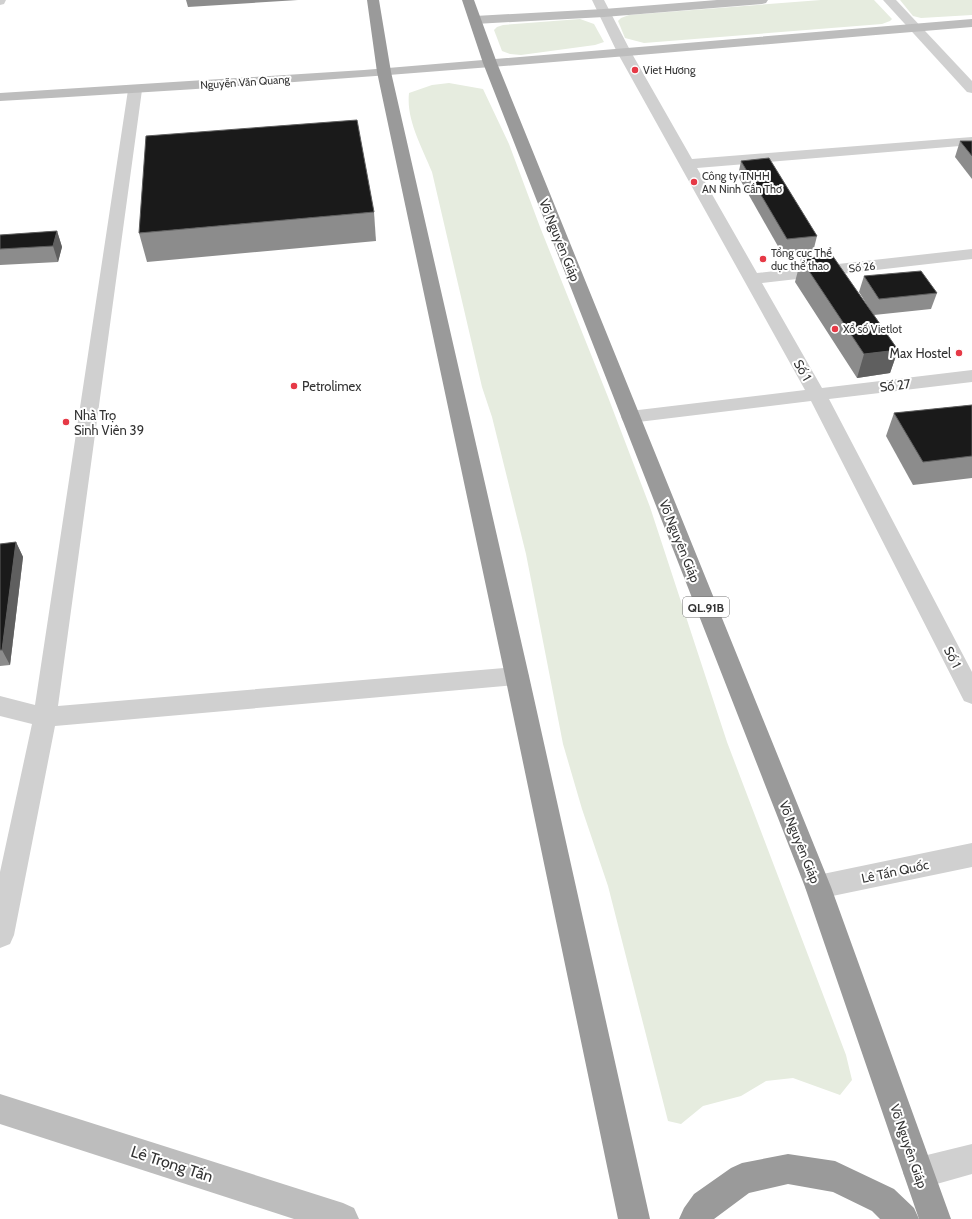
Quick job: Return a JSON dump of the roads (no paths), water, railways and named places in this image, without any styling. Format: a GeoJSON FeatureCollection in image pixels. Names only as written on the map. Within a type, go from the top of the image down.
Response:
{"type":"FeatureCollection","features":[{"type":"Feature","properties":{"kind":"highway"},"geometry":{"type":"LineString","coordinates":[[373,0],[384,72],[517,676],[634,1219]]}},
{"type":"Feature","properties":{"kind":"highway","name":"Võ Nguyên Giáp"},"geometry":{"type":"LineString","coordinates":[[471,10],[490,64],[818,887],[935,1219]]}},
{"type":"Feature","properties":{"kind":"highway"},"geometry":{"type":"LineString","coordinates":[[695,1219],[705,1205],[742,1179],[788,1170],[835,1177],[882,1200],[903,1219]]}},
{"type":"Feature","properties":{"kind":"street","name":"Số 1"},"geometry":{"type":"LineString","coordinates":[[598,0],[624,52],[818,395],[972,694]]}},
{"type":"Feature","properties":{"kind":"street"},"geometry":{"type":"LineString","coordinates":[[471,10],[604,12],[762,0]]}},
{"type":"Feature","properties":{"kind":"street"},"geometry":{"type":"LineString","coordinates":[[889,0],[972,89]]}},
{"type":"Feature","properties":{"kind":"street","name":"Nguyễn Văn Quang"},"geometry":{"type":"LineString","coordinates":[[0,97],[135,90],[490,64],[972,23]]}},
{"type":"Feature","properties":{"kind":"street"},"geometry":{"type":"LineString","coordinates":[[0,935],[45,717],[135,90]]}},
{"type":"Feature","properties":{"kind":"street"},"geometry":{"type":"LineString","coordinates":[[688,164],[972,141]]}},
{"type":"Feature","properties":{"kind":"street","name":"Số 26"},"geometry":{"type":"LineString","coordinates":[[752,279],[972,254]]}},
{"type":"Feature","properties":{"kind":"street","name":"Số 27"},"geometry":{"type":"LineString","coordinates":[[630,417],[972,376]]}},
{"type":"Feature","properties":{"kind":"street"},"geometry":{"type":"LineString","coordinates":[[0,706],[45,717],[517,676]]}},
{"type":"Feature","properties":{"kind":"street","name":"Lê Tấn Quốc"},"geometry":{"type":"LineString","coordinates":[[818,887],[972,855]]}},
{"type":"Feature","properties":{"kind":"street","name":"Lê Trọng Tấn"},"geometry":{"type":"LineString","coordinates":[[0,1109],[344,1219]]}},
{"type":"Feature","properties":{"kind":"street"},"geometry":{"type":"LineString","coordinates":[[919,1173],[972,1159]]}},
{"type":"Feature","properties":{"kind":"place","name":"Viet Hương"},"geometry":{"type":"Point","coordinates":[635,70]}},
{"type":"Feature","properties":{"kind":"place","name":"Công ty TNHH AN Ninh Cần Thơ"},"geometry":{"type":"Point","coordinates":[694,182]}},
{"type":"Feature","properties":{"kind":"place","name":"Tổng cục Thể dục thể thao"},"geometry":{"type":"Point","coordinates":[763,259]}},
{"type":"Feature","properties":{"kind":"place","name":"Xổ số Vietlot"},"geometry":{"type":"Point","coordinates":[835,329]}},
{"type":"Feature","properties":{"kind":"place","name":"Max Hostel"},"geometry":{"type":"Point","coordinates":[959,353]}},
{"type":"Feature","properties":{"kind":"place","name":"Petrolimex"},"geometry":{"type":"Point","coordinates":[294,386]}},
{"type":"Feature","properties":{"kind":"place","name":"Nhà Trọ Sinh Viên 39"},"geometry":{"type":"Point","coordinates":[66,422]}}]}
